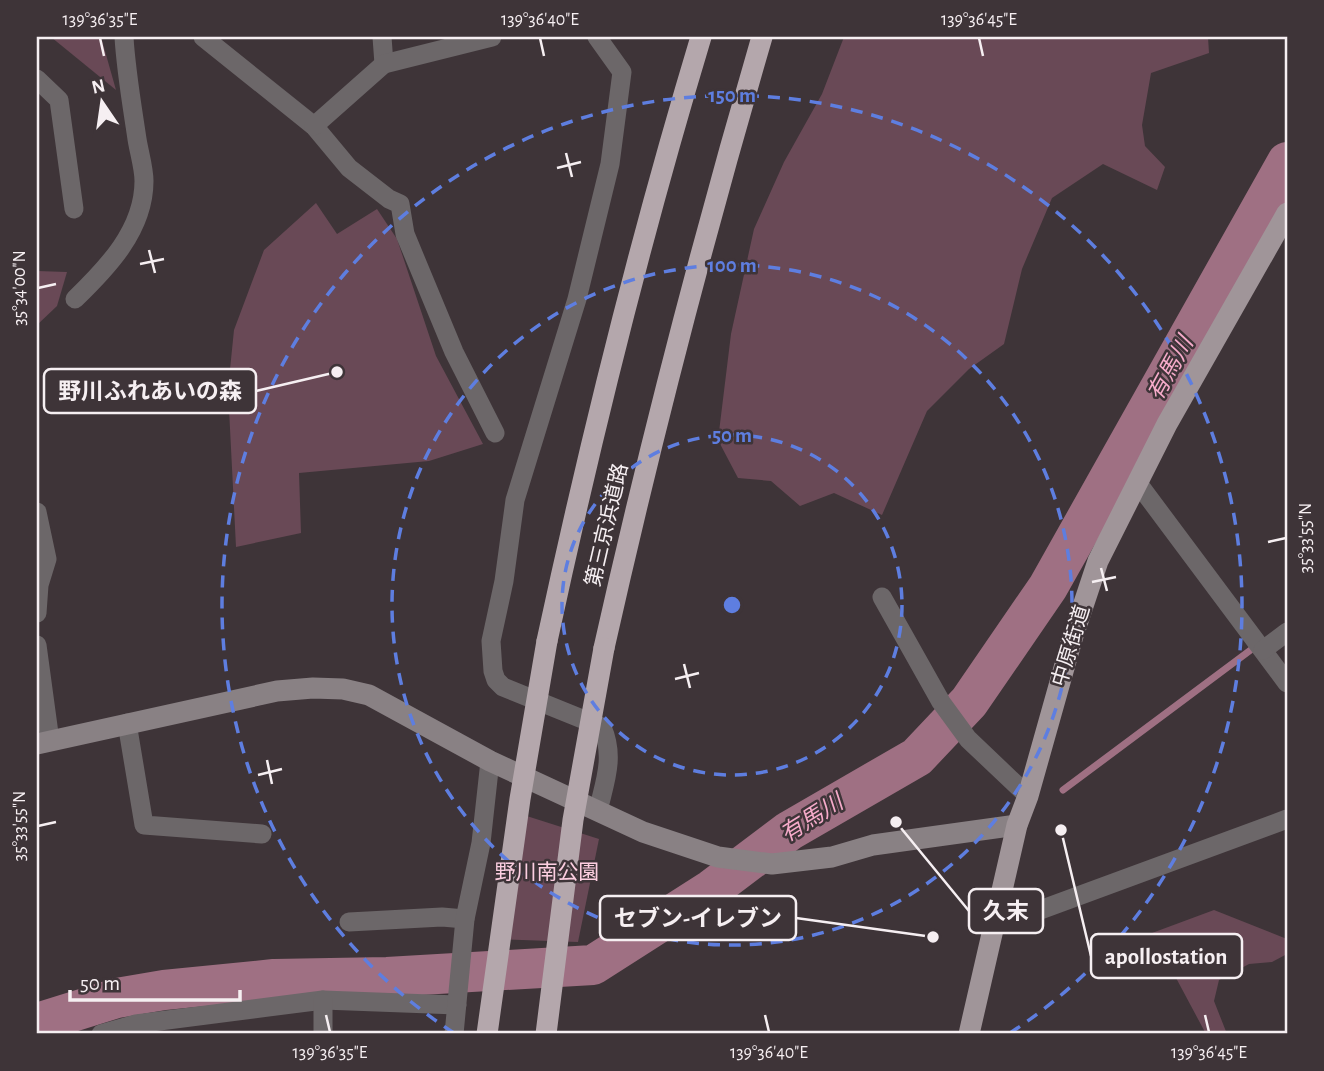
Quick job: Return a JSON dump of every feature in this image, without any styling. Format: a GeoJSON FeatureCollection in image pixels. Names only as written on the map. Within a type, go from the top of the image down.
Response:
{"type":"FeatureCollection","features":[{"type":"Feature","properties":{"kind":"highway","name":"第三京浜道路"},"geometry":{"type":"LineString","coordinates":[[487,1034],[520,799],[547,640],[581,484],[658,177],[701,37]]}},
{"type":"Feature","properties":{"kind":"highway","name":"第三京浜道路"},"geometry":{"type":"LineString","coordinates":[[546,1034],[573,820],[604,648],[635,510],[709,222],[762,37]]}},
{"type":"Feature","properties":{"kind":"main road","name":"中原街道"},"geometry":{"type":"LineString","coordinates":[[969,1034],[1017,825],[1098,561],[1167,424],[1287,213]]}},
{"type":"Feature","properties":{"kind":"street"},"geometry":{"type":"LineString","coordinates":[[75,299],[121,250],[139,209],[144,181],[125,61],[124,37]]}},
{"type":"Feature","properties":{"kind":"street"},"geometry":{"type":"LineString","coordinates":[[203,37],[314,126],[349,168],[388,199],[400,204],[405,234],[454,352],[495,433]]}},
{"type":"Feature","properties":{"kind":"street"},"geometry":{"type":"LineString","coordinates":[[382,37],[384,64]]}},
{"type":"Feature","properties":{"kind":"street"},"geometry":{"type":"LineString","coordinates":[[314,126],[384,64],[492,37]]}},
{"type":"Feature","properties":{"kind":"street"},"geometry":{"type":"LineString","coordinates":[[597,37],[622,72],[610,164],[577,299],[515,500],[504,581],[491,641],[496,680],[503,687],[602,727],[609,743],[609,764],[598,811]]}},
{"type":"Feature","properties":{"kind":"street"},"geometry":{"type":"LineString","coordinates":[[37,79],[59,100],[74,209]]}},
{"type":"Feature","properties":{"kind":"street"},"geometry":{"type":"LineString","coordinates":[[1137,482],[1287,682]]}},
{"type":"Feature","properties":{"kind":"street"},"geometry":{"type":"LineString","coordinates":[[37,512],[47,559],[39,585],[37,613]]}},
{"type":"Feature","properties":{"kind":"street"},"geometry":{"type":"LineString","coordinates":[[882,597],[941,702],[968,739],[1028,796]]}},
{"type":"Feature","properties":{"kind":"street"},"geometry":{"type":"LineString","coordinates":[[1263,650],[1287,632]]}},
{"type":"Feature","properties":{"kind":"street"},"geometry":{"type":"LineString","coordinates":[[37,645],[44,742],[277,691],[343,689],[369,695],[489,761],[643,832],[718,857],[772,864],[832,857],[873,845],[1017,825]]}},
{"type":"Feature","properties":{"kind":"street"},"geometry":{"type":"LineString","coordinates":[[127,723],[144,825],[262,834]]}},
{"type":"Feature","properties":{"kind":"street"},"geometry":{"type":"LineString","coordinates":[[454,1034],[465,919],[481,844],[489,761]]}},
{"type":"Feature","properties":{"kind":"street"},"geometry":{"type":"LineString","coordinates":[[997,918],[1032,913],[1287,819]]}},
{"type":"Feature","properties":{"kind":"street"},"geometry":{"type":"LineString","coordinates":[[349,922],[442,917],[465,919]]}},
{"type":"Feature","properties":{"kind":"street"},"geometry":{"type":"LineString","coordinates":[[101,1034],[323,1000],[457,1005]]}},
{"type":"Feature","properties":{"kind":"street"},"geometry":{"type":"LineString","coordinates":[[323,1000],[323,1034]]}},
{"type":"Feature","properties":{"kind":"green space"},"geometry":{"type":"Polygon","coordinates":[[[51,37],[101,37],[116,90],[51,37]]]}},
{"type":"Feature","properties":{"kind":"green space"},"geometry":{"type":"Polygon","coordinates":[[[844,37],[1208,37],[1209,53],[1151,73],[1142,125],[1145,146],[1165,167],[1157,190],[1103,164],[1052,198],[1022,269],[1004,344],[969,369],[927,411],[882,515],[834,493],[800,506],[771,481],[738,478],[718,440],[731,334],[754,229],[784,162],[822,94],[844,37]]]}},
{"type":"Feature","properties":{"kind":"green space"},"geometry":{"type":"Polygon","coordinates":[[[316,203],[337,234],[377,209],[397,239],[436,356],[483,444],[429,461],[299,473],[301,533],[236,547],[228,389],[234,330],[264,250],[316,203]]]}},
{"type":"Feature","properties":{"kind":"green space"},"geometry":{"type":"Polygon","coordinates":[[[37,271],[67,272],[57,306],[37,325],[37,271]]]}},
{"type":"Feature","properties":{"kind":"green space","name":"野川南公園"},"geometry":{"type":"Polygon","coordinates":[[[511,811],[599,839],[578,942],[494,939],[511,811]]]}},
{"type":"Feature","properties":{"kind":"green space"},"geometry":{"type":"Polygon","coordinates":[[[1214,910],[1287,939],[1287,954],[1272,962],[1249,964],[1219,980],[1214,1001],[1227,1034],[1206,1034],[1152,933],[1214,910]]]}},
{"type":"Feature","properties":{"kind":"waterway","name":"有馬川"},"geometry":{"type":"LineString","coordinates":[[37,1023],[117,998],[164,990],[274,979],[387,977],[593,965],[712,889],[789,831],[917,757],[969,702],[1048,587],[1287,162]]}},
{"type":"Feature","properties":{"kind":"waterway"},"geometry":{"type":"LineString","coordinates":[[1063,790],[1256,646]]}},
{"type":"Feature","properties":{"kind":"place","name":"野川ふれあいの森"},"geometry":{"type":"Point","coordinates":[337,372]}},
{"type":"Feature","properties":{"kind":"place","name":"久末"},"geometry":{"type":"Point","coordinates":[896,822]}},
{"type":"Feature","properties":{"kind":"place","name":"apollostation"},"geometry":{"type":"Point","coordinates":[1061,830]}},
{"type":"Feature","properties":{"kind":"place","name":"セブン-イレブン"},"geometry":{"type":"Point","coordinates":[933,937]}}]}
